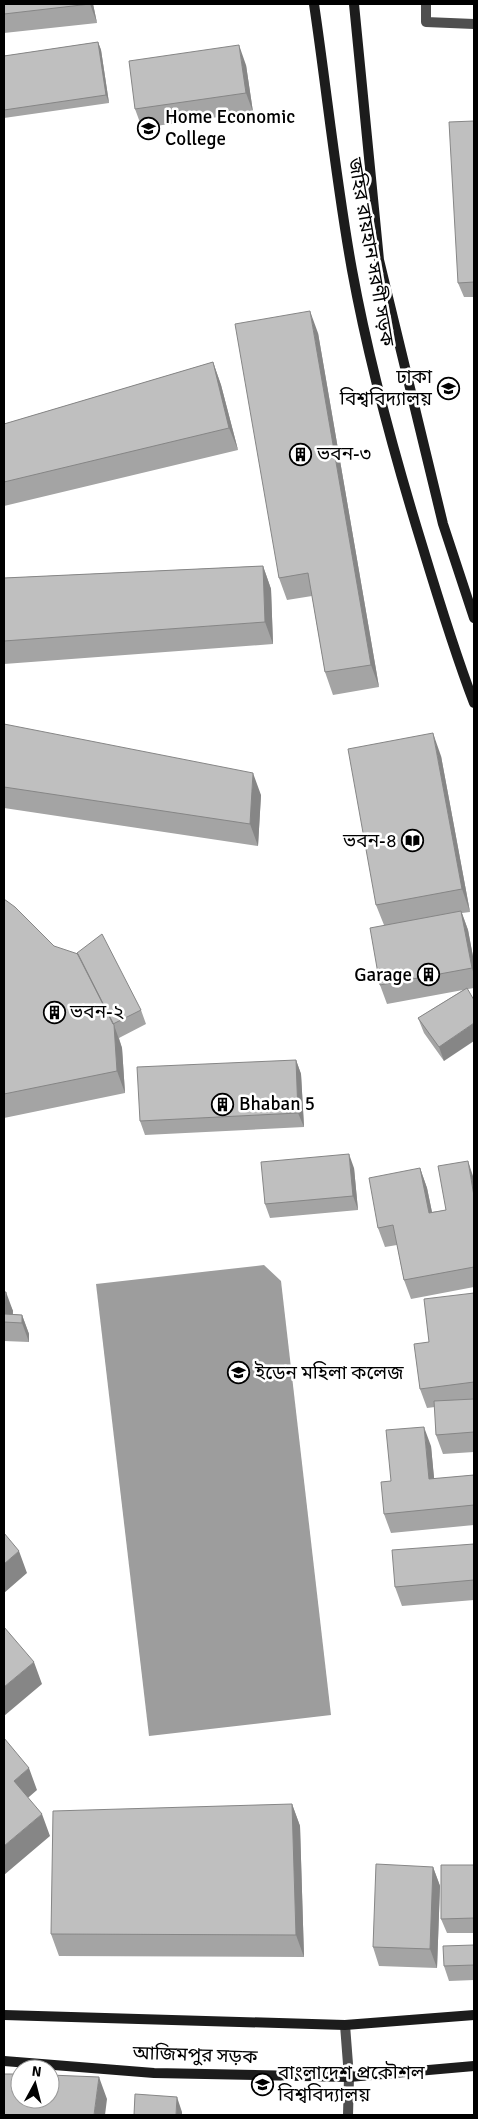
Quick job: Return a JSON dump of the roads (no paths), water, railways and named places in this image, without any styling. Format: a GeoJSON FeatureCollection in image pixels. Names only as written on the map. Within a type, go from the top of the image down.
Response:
{"type":"FeatureCollection","features":[{"type":"Feature","properties":{"kind":"main road","name":"জহির রায়হান সরণী সড়ক"},"geometry":{"type":"LineString","coordinates":[[314,4],[352,269],[372,363],[390,437],[415,522],[451,639],[474,702]]}},
{"type":"Feature","properties":{"kind":"main road"},"geometry":{"type":"LineString","coordinates":[[354,4],[379,260],[443,524],[474,618]]}},
{"type":"Feature","properties":{"kind":"main road","name":"আজিমপুর সড়ক"},"geometry":{"type":"LineString","coordinates":[[4,2015],[345,2025],[474,2015]]}},
{"type":"Feature","properties":{"kind":"main road","name":"আজিমপুর সড়ক"},"geometry":{"type":"LineString","coordinates":[[4,2061],[154,2073],[349,2077],[474,2066]]}},
{"type":"Feature","properties":{"kind":"street"},"geometry":{"type":"LineString","coordinates":[[426,4],[426,22],[474,24]]}},
{"type":"Feature","properties":{"kind":"street"},"geometry":{"type":"LineString","coordinates":[[345,2025],[349,2077],[348,2115]]}},
{"type":"Feature","properties":{"kind":"place","name":"Home Economic College"},"geometry":{"type":"Point","coordinates":[149,128]}},
{"type":"Feature","properties":{"kind":"place","name":"ঢাকা বিশ্ববিদ্যালয়"},"geometry":{"type":"Point","coordinates":[448,388]}},
{"type":"Feature","properties":{"kind":"place","name":"ভবন-৩"},"geometry":{"type":"Point","coordinates":[301,454]}},
{"type":"Feature","properties":{"kind":"place","name":"ভবন-৪"},"geometry":{"type":"Point","coordinates":[413,841]}},
{"type":"Feature","properties":{"kind":"place","name":"Garage"},"geometry":{"type":"Point","coordinates":[428,975]}},
{"type":"Feature","properties":{"kind":"place","name":"ভবন-২"},"geometry":{"type":"Point","coordinates":[54,1012]}},
{"type":"Feature","properties":{"kind":"place","name":"Bhaban 5"},"geometry":{"type":"Point","coordinates":[223,1104]}},
{"type":"Feature","properties":{"kind":"place","name":"ইডেন মহিলা কলেজ"},"geometry":{"type":"Point","coordinates":[239,1373]}},
{"type":"Feature","properties":{"kind":"place","name":"বাংলাদেশ প্রকৌশল বিশ্ববিদ্যালয়"},"geometry":{"type":"Point","coordinates":[262,2084]}}]}
